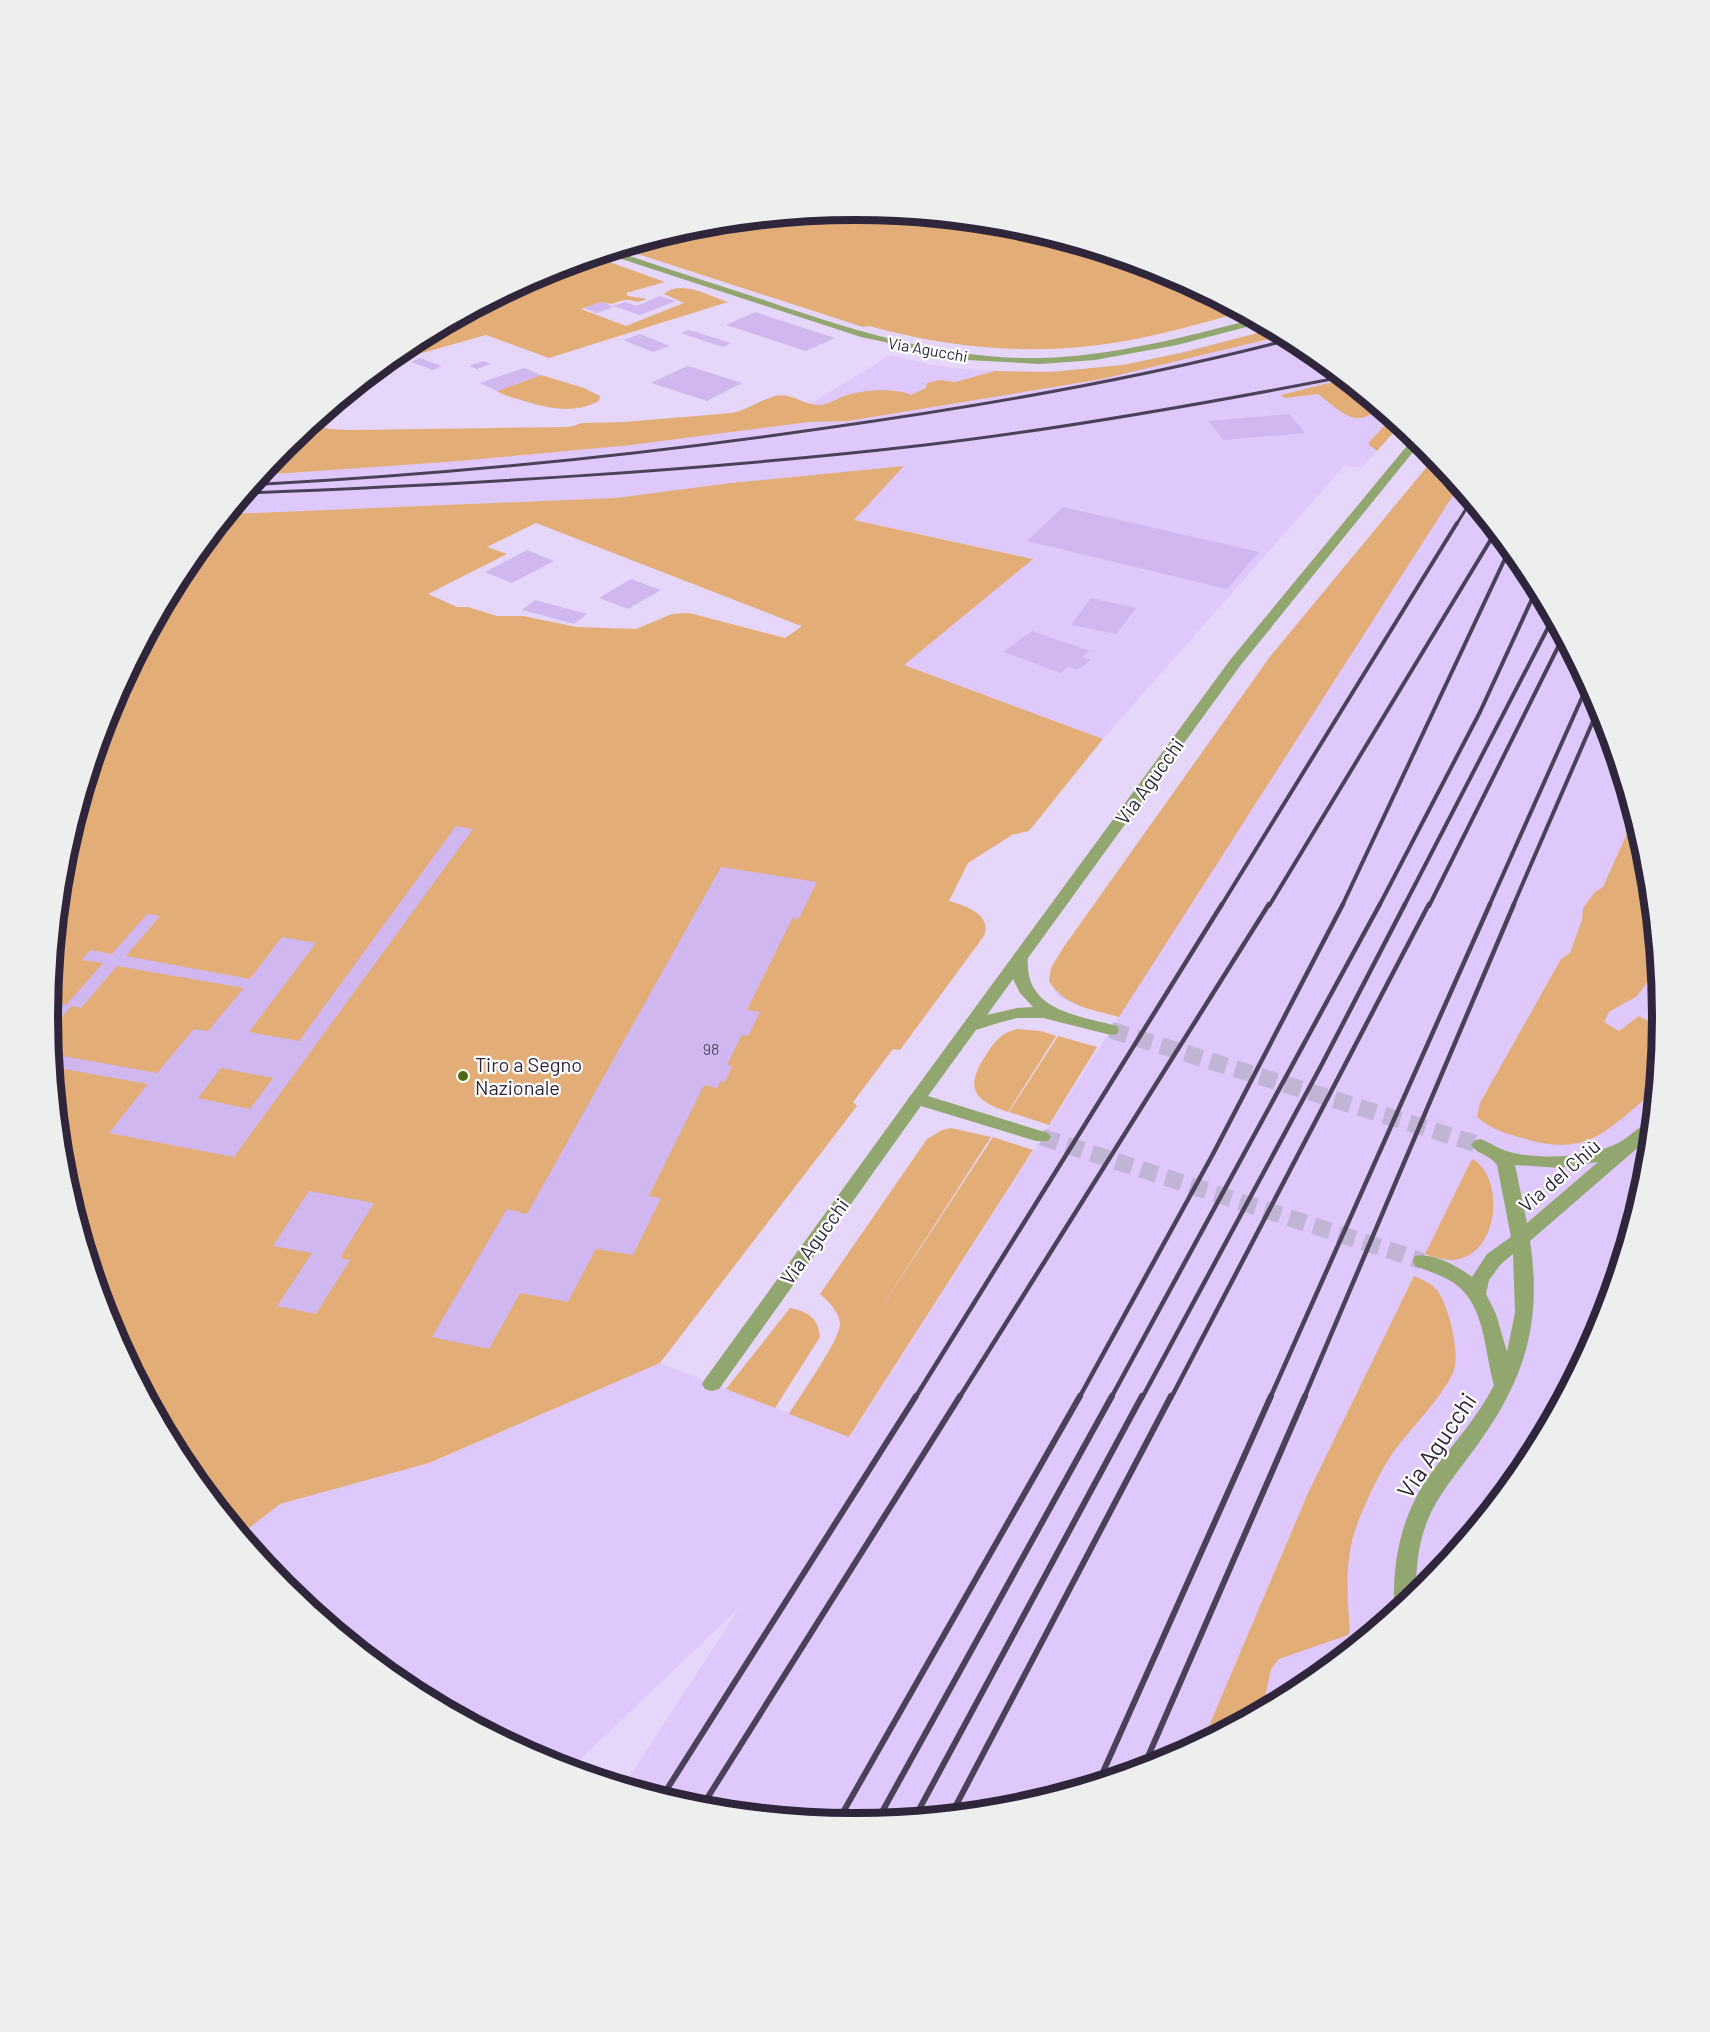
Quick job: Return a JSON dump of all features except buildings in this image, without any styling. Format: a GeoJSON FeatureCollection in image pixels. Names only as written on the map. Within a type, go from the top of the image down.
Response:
{"type":"FeatureCollection","features":[{"type":"Feature","properties":{"kind":"street","name":"Via Agucchi"},"geometry":{"type":"LineString","coordinates":[[619,256],[870,338],[918,350],[969,357],[1038,361],[1100,356],[1156,346],[1248,323]]}},
{"type":"Feature","properties":{"kind":"street","name":"Via Agucchi"},"geometry":{"type":"LineString","coordinates":[[712,1384],[917,1098],[1235,663],[1412,447]]}},
{"type":"Feature","properties":{"kind":"street"},"geometry":{"type":"LineString","coordinates":[[1020,958],[1018,973],[1020,983],[1032,998],[1050,1013]]}},
{"type":"Feature","properties":{"kind":"street"},"geometry":{"type":"LineString","coordinates":[[969,1027],[1014,1013],[1050,1013],[1111,1030]]}},
{"type":"Feature","properties":{"kind":"street"},"geometry":{"type":"LineString","coordinates":[[917,1098],[1042,1137]]}},
{"type":"Feature","properties":{"kind":"street","name":"Via del Chiù"},"geometry":{"type":"LineString","coordinates":[[1519,1240],[1628,1144],[1643,1134]]}},
{"type":"Feature","properties":{"kind":"street","name":"Via del Chiù"},"geometry":{"type":"LineString","coordinates":[[1502,1157],[1567,1164],[1587,1160],[1628,1144]]}},
{"type":"Feature","properties":{"kind":"street"},"geometry":{"type":"LineString","coordinates":[[1480,1145],[1493,1150],[1502,1157]]}},
{"type":"Feature","properties":{"kind":"street","name":"Via Agucchi"},"geometry":{"type":"LineString","coordinates":[[1405,1592],[1404,1568],[1409,1543],[1419,1514],[1433,1487],[1474,1434],[1503,1385],[1518,1346],[1525,1310],[1519,1240],[1506,1164],[1502,1157]]}},
{"type":"Feature","properties":{"kind":"street"},"geometry":{"type":"LineString","coordinates":[[1477,1294],[1480,1279],[1486,1268],[1519,1240]]}},
{"type":"Feature","properties":{"kind":"street","name":"Via Agucchi"},"geometry":{"type":"LineString","coordinates":[[1422,1262],[1453,1274],[1466,1282],[1477,1294],[1488,1318],[1503,1385]]}},
{"type":"Feature","properties":{"kind":"shaded area"},"geometry":{"type":"Polygon","coordinates":[[[803,221],[907,221],[959,226],[1061,247],[1111,262],[1160,280],[1232,315],[1113,343],[1051,349],[990,348],[929,340],[869,326],[863,327],[632,252],[700,235],[751,226],[803,221]]]}},
{"type":"Feature","properties":{"kind":"shaded area"},"geometry":{"type":"Polygon","coordinates":[[[605,260],[665,282],[626,293],[628,296],[647,299],[637,302],[623,300],[613,304],[601,302],[581,309],[626,326],[684,303],[664,294],[678,288],[695,290],[728,302],[549,358],[486,335],[408,357],[457,326],[503,302],[550,280],[605,260]]]}},
{"type":"Feature","properties":{"kind":"shaded area"},"geometry":{"type":"Polygon","coordinates":[[[1262,332],[1340,384],[1395,431],[1362,468],[1345,465],[1103,739],[903,665],[1032,558],[853,520],[903,466],[731,483],[615,498],[237,514],[301,444],[569,435],[810,404],[890,355],[938,366],[1029,372],[1077,370],[1137,363],[1262,332]]]}},
{"type":"Feature","properties":{"kind":"shaded area"},"geometry":{"type":"Polygon","coordinates":[[[1262,332],[1272,338],[1102,379],[848,421],[809,422],[631,445],[460,461],[272,474],[320,426],[329,429],[350,430],[569,427],[582,423],[624,422],[731,413],[781,395],[820,405],[867,391],[886,390],[911,395],[926,388],[927,383],[940,380],[955,382],[995,371],[1051,372],[1122,365],[1181,353],[1262,332]]]}},
{"type":"Feature","properties":{"kind":"shaded area"},"geometry":{"type":"Polygon","coordinates":[[[541,375],[584,388],[600,396],[599,401],[580,408],[562,409],[534,404],[497,391],[541,375]]]}},
{"type":"Feature","properties":{"kind":"shaded area"},"geometry":{"type":"Polygon","coordinates":[[[1336,381],[1374,412],[1363,418],[1355,418],[1340,411],[1318,394],[1285,398],[1281,395],[1336,381]]]}},
{"type":"Feature","properties":{"kind":"shaded area"},"geometry":{"type":"Polygon","coordinates":[[[1387,423],[1395,431],[1377,451],[1369,445],[1369,442],[1387,423]]]}},
{"type":"Feature","properties":{"kind":"shaded area"},"geometry":{"type":"Polygon","coordinates":[[[1429,464],[1487,531],[1517,573],[1545,618],[1569,664],[1591,711],[1609,760],[1624,810],[1645,912],[1652,1016],[1645,1120],[1624,1222],[1591,1321],[1545,1414],[1487,1501],[1454,1541],[1380,1615],[1340,1648],[1253,1706],[1160,1752],[1111,1770],[1061,1785],[959,1806],[855,1813],[803,1811],[751,1806],[700,1797],[628,1779],[740,1607],[577,1762],[503,1730],[457,1706],[412,1678],[330,1615],[256,1541],[235,1516],[430,1463],[660,1363],[850,1437],[1119,1017],[1077,1005],[1058,996],[1049,981],[1051,968],[1269,658],[1429,464]]]}},
{"type":"Feature","properties":{"kind":"shaded area"},"geometry":{"type":"Polygon","coordinates":[[[1429,464],[1455,492],[1119,1017],[1071,1002],[1055,990],[1049,981],[1051,968],[1269,658],[1429,464]]]}},
{"type":"Feature","properties":{"kind":"shaded area","name":"Tiro a Segno Nazionale"},"geometry":{"type":"Polygon","coordinates":[[[904,466],[854,520],[1033,559],[904,665],[1103,739],[1029,831],[1012,835],[968,863],[949,901],[970,908],[981,917],[985,928],[984,936],[900,1050],[893,1049],[853,1102],[857,1106],[660,1363],[429,1463],[280,1504],[247,1530],[193,1459],[165,1414],[141,1368],[119,1321],[101,1272],[74,1171],[65,1120],[60,1068],[58,1016],[60,964],[65,912],[74,861],[101,760],[119,711],[165,618],[193,573],[237,514],[615,498],[731,483],[904,466]],[[536,523],[487,547],[507,554],[428,594],[457,607],[468,607],[497,616],[523,616],[577,627],[636,629],[672,614],[689,613],[785,638],[801,627],[536,523]]]}},
{"type":"Feature","properties":{"kind":"shaded area"},"geometry":{"type":"Polygon","coordinates":[[[1629,830],[1645,912],[1651,981],[1637,996],[1609,1012],[1604,1022],[1619,1031],[1639,1016],[1652,1023],[1647,1097],[1610,1127],[1583,1142],[1567,1145],[1548,1144],[1494,1128],[1477,1117],[1480,1103],[1561,959],[1570,953],[1582,920],[1583,908],[1595,892],[1603,887],[1629,830]]]}},
{"type":"Feature","properties":{"kind":"shaded area"},"geometry":{"type":"Polygon","coordinates":[[[1017,1029],[1041,1031],[1056,1036],[1008,1112],[986,1103],[976,1091],[974,1084],[979,1066],[992,1046],[1003,1035],[1017,1029]]]}},
{"type":"Feature","properties":{"kind":"shaded area"},"geometry":{"type":"Polygon","coordinates":[[[1058,1036],[1097,1047],[1049,1125],[1009,1112],[1058,1036]]]}},
{"type":"Feature","properties":{"kind":"shaded area"},"geometry":{"type":"Polygon","coordinates":[[[951,1128],[991,1137],[874,1319],[993,1137],[1033,1150],[849,1437],[789,1414],[838,1332],[840,1324],[838,1315],[820,1294],[927,1139],[942,1130],[951,1128]]]}},
{"type":"Feature","properties":{"kind":"shaded area"},"geometry":{"type":"Polygon","coordinates":[[[1472,1159],[1483,1168],[1490,1181],[1493,1214],[1489,1231],[1480,1245],[1468,1255],[1452,1260],[1425,1254],[1472,1159]]]}},
{"type":"Feature","properties":{"kind":"shaded area"},"geometry":{"type":"Polygon","coordinates":[[[1414,1276],[1427,1282],[1437,1290],[1446,1307],[1455,1343],[1455,1365],[1442,1392],[1386,1464],[1358,1522],[1350,1549],[1348,1589],[1350,1630],[1348,1635],[1279,1659],[1271,1669],[1265,1699],[1207,1730],[1308,1493],[1414,1276]]]}},
{"type":"Feature","properties":{"kind":"shaded area"},"geometry":{"type":"Polygon","coordinates":[[[790,1308],[811,1317],[817,1325],[820,1337],[775,1408],[726,1389],[790,1308]]]}},
{"type":"Feature","properties":{"kind":"tunnel"},"geometry":{"type":"LineString","coordinates":[[1111,1030],[1480,1145]]}},
{"type":"Feature","properties":{"kind":"tunnel"},"geometry":{"type":"LineString","coordinates":[[1042,1137],[1422,1261]]}},
{"type":"Feature","properties":{"kind":"railway"},"geometry":{"type":"LineString","coordinates":[[265,484],[406,475],[546,462],[686,447],[826,428],[1119,379],[1279,342]]}},
{"type":"Feature","properties":{"kind":"railway"},"geometry":{"type":"LineString","coordinates":[[255,493],[585,475],[840,454],[976,439],[1078,424],[1332,379]]}},
{"type":"Feature","properties":{"kind":"railway"},"geometry":{"type":"LineString","coordinates":[[1456,525],[1467,507]]}},
{"type":"Feature","properties":{"kind":"railway"},"geometry":{"type":"LineString","coordinates":[[1221,906],[1457,523]]}},
{"type":"Feature","properties":{"kind":"railway"},"geometry":{"type":"LineString","coordinates":[[1269,906],[1492,538]]}},
{"type":"Feature","properties":{"kind":"railway"},"geometry":{"type":"LineString","coordinates":[[1342,905],[1506,557]]}},
{"type":"Feature","properties":{"kind":"railway"},"geometry":{"type":"LineString","coordinates":[[1379,906],[1480,712],[1532,598]]}},
{"type":"Feature","properties":{"kind":"railway"},"geometry":{"type":"LineString","coordinates":[[1404,906],[1549,626]]}},
{"type":"Feature","properties":{"kind":"railway"},"geometry":{"type":"LineString","coordinates":[[1429,906],[1559,645]]}},
{"type":"Feature","properties":{"kind":"railway"},"geometry":{"type":"LineString","coordinates":[[1489,906],[1583,695]]}},
{"type":"Feature","properties":{"kind":"railway"},"geometry":{"type":"LineString","coordinates":[[1513,906],[1594,719]]}},
{"type":"Feature","properties":{"kind":"railway"},"geometry":{"type":"LineString","coordinates":[[915,1398],[1222,904]]}},
{"type":"Feature","properties":{"kind":"railway"},"geometry":{"type":"LineString","coordinates":[[959,1398],[1269,904]]}},
{"type":"Feature","properties":{"kind":"railway"},"geometry":{"type":"LineString","coordinates":[[1111,1398],[1380,904]]}},
{"type":"Feature","properties":{"kind":"railway"},"geometry":{"type":"LineString","coordinates":[[1142,1398],[1321,1066],[1405,904]]}},
{"type":"Feature","properties":{"kind":"railway"},"geometry":{"type":"LineString","coordinates":[[1171,1398],[1429,904]]}},
{"type":"Feature","properties":{"kind":"railway"},"geometry":{"type":"LineString","coordinates":[[1270,1398],[1490,904]]}},
{"type":"Feature","properties":{"kind":"railway"},"geometry":{"type":"LineString","coordinates":[[1304,1398],[1514,904]]}},
{"type":"Feature","properties":{"kind":"railway"},"geometry":{"type":"LineString","coordinates":[[1079,1398],[1213,1154],[1342,905]]}},
{"type":"Feature","properties":{"kind":"railway"},"geometry":{"type":"LineString","coordinates":[[667,1789],[916,1396]]}},
{"type":"Feature","properties":{"kind":"railway"},"geometry":{"type":"LineString","coordinates":[[707,1798],[960,1396]]}},
{"type":"Feature","properties":{"kind":"railway"},"geometry":{"type":"LineString","coordinates":[[843,1813],[1080,1396]]}},
{"type":"Feature","properties":{"kind":"railway"},"geometry":{"type":"LineString","coordinates":[[882,1812],[1112,1396]]}},
{"type":"Feature","properties":{"kind":"railway"},"geometry":{"type":"LineString","coordinates":[[919,1810],[1142,1396]]}},
{"type":"Feature","properties":{"kind":"railway"},"geometry":{"type":"LineString","coordinates":[[955,1806],[1171,1396]]}},
{"type":"Feature","properties":{"kind":"railway"},"geometry":{"type":"LineString","coordinates":[[1103,1772],[1271,1396]]}},
{"type":"Feature","properties":{"kind":"railway"},"geometry":{"type":"LineString","coordinates":[[1148,1756],[1305,1396]]}},
{"type":"Feature","properties":{"kind":"place","name":"Tiro a Segno Nazionale"},"geometry":{"type":"Point","coordinates":[463,1076]}}]}
